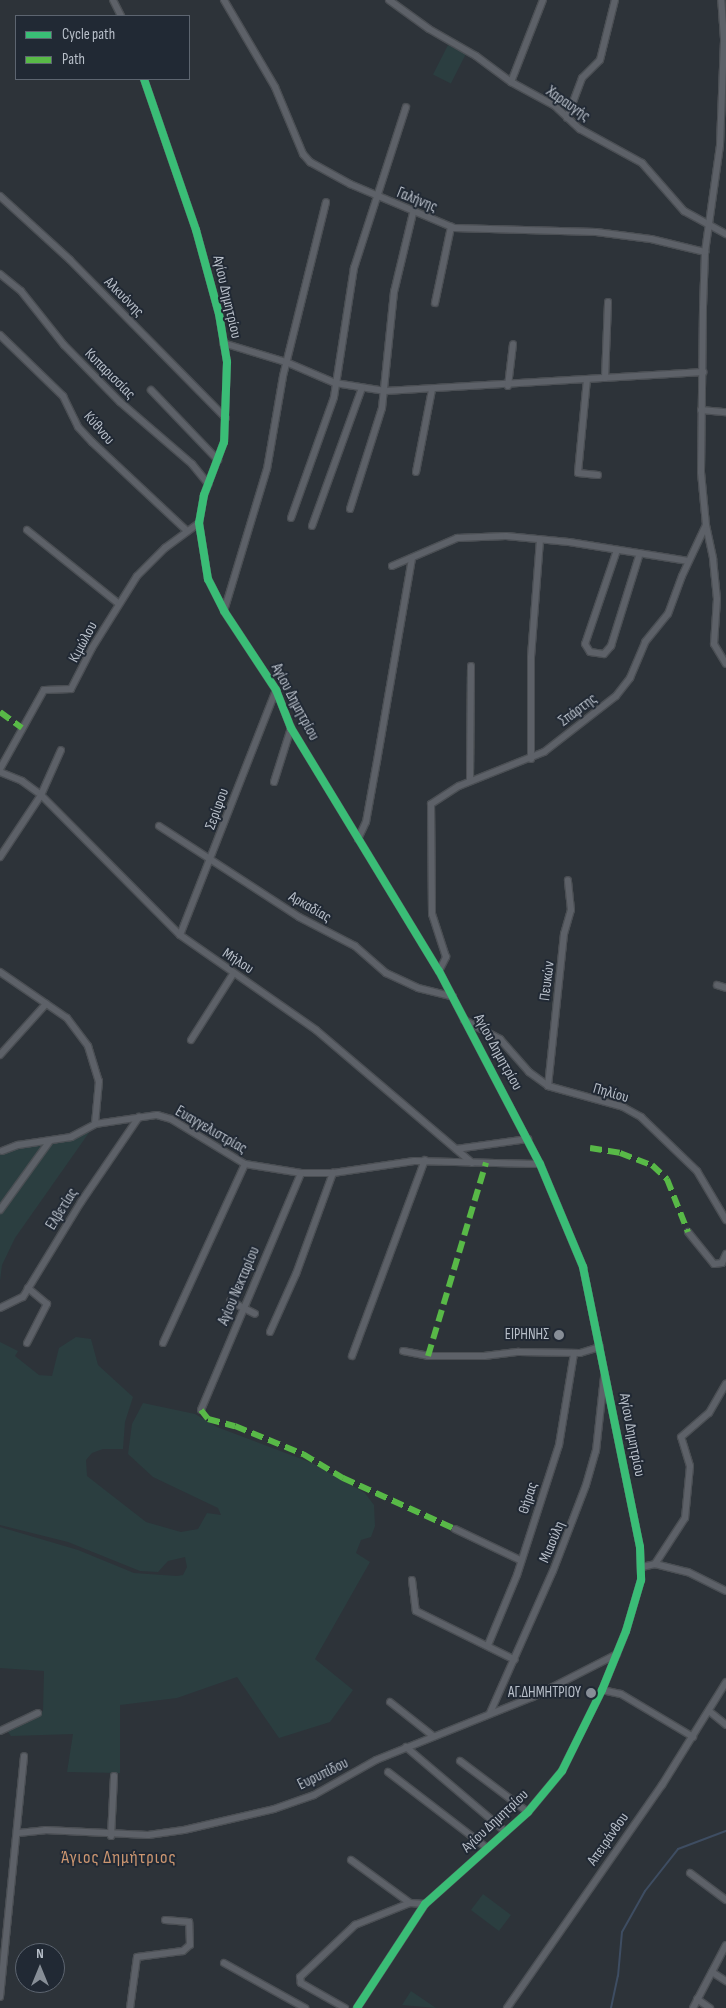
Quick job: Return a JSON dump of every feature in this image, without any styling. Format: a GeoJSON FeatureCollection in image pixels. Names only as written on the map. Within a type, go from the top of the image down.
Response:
{"type":"FeatureCollection","features":[{"type":"Feature","properties":{"kind":"street"},"geometry":{"type":"LineString","coordinates":[[113,0],[120,15]]}},
{"type":"Feature","properties":{"kind":"street","name":"Γαλήνης"},"geometry":{"type":"LineString","coordinates":[[224,0],[275,87],[303,154],[310,162],[376,196],[413,213],[451,227],[487,231],[596,232],[651,239],[705,252]]}},
{"type":"Feature","properties":{"kind":"street","name":"Χαραυγής"},"geometry":{"type":"LineString","coordinates":[[390,0],[430,29],[476,56],[511,82],[555,106],[566,118],[603,142],[642,163],[684,211],[726,234]]}},
{"type":"Feature","properties":{"kind":"street"},"geometry":{"type":"LineString","coordinates":[[511,82],[542,0]]}},
{"type":"Feature","properties":{"kind":"street"},"geometry":{"type":"LineString","coordinates":[[566,118],[582,78],[600,60],[615,0]]}},
{"type":"Feature","properties":{"kind":"street"},"geometry":{"type":"LineString","coordinates":[[721,0],[724,38],[720,145],[705,252],[701,410],[702,495],[706,526],[714,559],[717,599],[714,644],[726,664]]}},
{"type":"Feature","properties":{"kind":"street","name":"Αγίου Δημητρίου"},"geometry":{"type":"LineString","coordinates":[[144,80],[196,230],[224,343],[226,418],[218,460],[208,484],[200,523],[208,579],[224,611],[276,690],[291,728],[453,997],[540,1164],[583,1267],[637,1530],[642,1567],[637,1595],[617,1654],[602,1690],[562,1771],[528,1812],[425,1904],[357,2008]]}},
{"type":"Feature","properties":{"kind":"street"},"geometry":{"type":"LineString","coordinates":[[291,518],[334,397],[354,268],[406,107]]}},
{"type":"Feature","properties":{"kind":"street","name":"Αλκυόνης"},"geometry":{"type":"LineString","coordinates":[[0,196],[70,260],[226,418]]}},
{"type":"Feature","properties":{"kind":"street"},"geometry":{"type":"LineString","coordinates":[[224,611],[267,469],[286,362],[326,202]]}},
{"type":"Feature","properties":{"kind":"street"},"geometry":{"type":"LineString","coordinates":[[350,509],[386,391],[394,292],[413,213]]}},
{"type":"Feature","properties":{"kind":"street"},"geometry":{"type":"LineString","coordinates":[[435,303],[451,227]]}},
{"type":"Feature","properties":{"kind":"street","name":"Κυπαρισσίας"},"geometry":{"type":"LineString","coordinates":[[0,274],[22,291],[64,345],[120,402],[192,464],[208,484]]}},
{"type":"Feature","properties":{"kind":"street"},"geometry":{"type":"LineString","coordinates":[[605,378],[608,302]]}},
{"type":"Feature","properties":{"kind":"street","name":"Κύθνου"},"geometry":{"type":"LineString","coordinates":[[0,335],[63,396],[78,427],[92,442],[187,531]]}},
{"type":"Feature","properties":{"kind":"street"},"geometry":{"type":"LineString","coordinates":[[224,343],[286,362],[335,383],[386,391],[508,386],[703,372]]}},
{"type":"Feature","properties":{"kind":"street"},"geometry":{"type":"LineString","coordinates":[[508,386],[513,344]]}},
{"type":"Feature","properties":{"kind":"street"},"geometry":{"type":"LineString","coordinates":[[588,380],[578,474],[598,475]]}},
{"type":"Feature","properties":{"kind":"street"},"geometry":{"type":"LineString","coordinates":[[312,526],[362,388]]}},
{"type":"Feature","properties":{"kind":"street"},"geometry":{"type":"LineString","coordinates":[[151,390],[218,460]]}},
{"type":"Feature","properties":{"kind":"street"},"geometry":{"type":"LineString","coordinates":[[416,472],[432,390]]}},
{"type":"Feature","properties":{"kind":"street"},"geometry":{"type":"LineString","coordinates":[[701,410],[726,412]]}},
{"type":"Feature","properties":{"kind":"street","name":"Κιμώλου"},"geometry":{"type":"LineString","coordinates":[[0,771],[44,690],[71,689],[137,576],[187,531],[200,523]]}},
{"type":"Feature","properties":{"kind":"street","name":"Σπάρτης"},"geometry":{"type":"LineString","coordinates":[[438,971],[446,957],[432,914],[431,804],[442,794],[470,781],[531,759],[608,702],[622,688],[635,667],[645,642],[668,614],[689,561],[706,526]]}},
{"type":"Feature","properties":{"kind":"street"},"geometry":{"type":"LineString","coordinates":[[27,530],[119,604]]}},
{"type":"Feature","properties":{"kind":"street"},"geometry":{"type":"LineString","coordinates":[[392,566],[457,538],[540,538],[689,561]]}},
{"type":"Feature","properties":{"kind":"street"},"geometry":{"type":"LineString","coordinates":[[531,759],[531,657],[540,538]]}},
{"type":"Feature","properties":{"kind":"street"},"geometry":{"type":"LineString","coordinates":[[617,550],[585,644],[590,652],[604,654],[611,646],[640,553]]}},
{"type":"Feature","properties":{"kind":"street"},"geometry":{"type":"LineString","coordinates":[[358,839],[366,822],[378,760],[412,559]]}},
{"type":"Feature","properties":{"kind":"street"},"geometry":{"type":"LineString","coordinates":[[470,781],[471,666]]}},
{"type":"Feature","properties":{"kind":"street","name":"Σερίφου"},"geometry":{"type":"LineString","coordinates":[[180,935],[211,860],[276,690]]}},
{"type":"Feature","properties":{"kind":"street"},"geometry":{"type":"LineString","coordinates":[[274,782],[291,728]]}},
{"type":"Feature","properties":{"kind":"street"},"geometry":{"type":"LineString","coordinates":[[0,857],[41,795],[61,750]]}},
{"type":"Feature","properties":{"kind":"street","name":"Μήλου"},"geometry":{"type":"LineString","coordinates":[[0,771],[22,781],[41,795],[180,935],[233,974],[275,998],[316,1030],[472,1163]]}},
{"type":"Feature","properties":{"kind":"street","name":"Αρκαδίας"},"geometry":{"type":"LineString","coordinates":[[159,826],[299,917],[355,946],[401,981],[453,997]]}},
{"type":"Feature","properties":{"kind":"street","name":"Πευκών"},"geometry":{"type":"LineString","coordinates":[[548,1086],[564,934],[571,910],[568,880]]}},
{"type":"Feature","properties":{"kind":"street"},"geometry":{"type":"LineString","coordinates":[[0,972],[67,1018],[88,1046],[99,1081],[95,1124]]}},
{"type":"Feature","properties":{"kind":"street"},"geometry":{"type":"LineString","coordinates":[[191,1040],[233,974]]}},
{"type":"Feature","properties":{"kind":"street"},"geometry":{"type":"LineString","coordinates":[[717,985],[726,988]]}},
{"type":"Feature","properties":{"kind":"street"},"geometry":{"type":"LineString","coordinates":[[0,1056],[46,1004]]}},
{"type":"Feature","properties":{"kind":"street","name":"Πηλίου"},"geometry":{"type":"LineString","coordinates":[[464,1020],[500,1039],[529,1072],[548,1086],[623,1107],[641,1117],[697,1171],[726,1220]]}},
{"type":"Feature","properties":{"kind":"street","name":"Ευαγγελιστρίας"},"geometry":{"type":"LineString","coordinates":[[2,1151],[18,1145],[49,1142],[71,1137],[95,1124],[139,1116],[157,1115],[171,1119],[246,1164],[301,1173],[333,1173],[377,1164],[425,1160],[540,1164]]}},
{"type":"Feature","properties":{"kind":"street","name":"Ελβετίας"},"geometry":{"type":"LineString","coordinates":[[0,1308],[23,1297],[81,1202],[139,1116]]}},
{"type":"Feature","properties":{"kind":"street"},"geometry":{"type":"LineString","coordinates":[[456,1149],[528,1140]]}},
{"type":"Feature","properties":{"kind":"street"},"geometry":{"type":"LineString","coordinates":[[0,1210],[49,1142]]}},
{"type":"Feature","properties":{"kind":"street"},"geometry":{"type":"LineString","coordinates":[[352,1356],[425,1160]]}},
{"type":"Feature","properties":{"kind":"street"},"geometry":{"type":"LineString","coordinates":[[164,1343],[246,1164]]}},
{"type":"Feature","properties":{"kind":"street","name":"Αγίου Νεκταρίου"},"geometry":{"type":"LineString","coordinates":[[201,1410],[301,1173]]}},
{"type":"Feature","properties":{"kind":"street"},"geometry":{"type":"LineString","coordinates":[[270,1332],[296,1274],[333,1173]]}},
{"type":"Feature","properties":{"kind":"street"},"geometry":{"type":"LineString","coordinates":[[688,1232],[714,1264],[722,1263],[726,1254]]}},
{"type":"Feature","properties":{"kind":"street"},"geometry":{"type":"LineString","coordinates":[[27,1343],[47,1304],[28,1288]]}},
{"type":"Feature","properties":{"kind":"street"},"geometry":{"type":"LineString","coordinates":[[230,1301],[255,1314]]}},
{"type":"Feature","properties":{"kind":"street"},"geometry":{"type":"LineString","coordinates":[[403,1351],[442,1356],[574,1353],[600,1347]]}},
{"type":"Feature","properties":{"kind":"street","name":"Θήρας"},"geometry":{"type":"LineString","coordinates":[[488,1645],[520,1560],[559,1445],[574,1353]]}},
{"type":"Feature","properties":{"kind":"street","name":"Μιαούλη"},"geometry":{"type":"LineString","coordinates":[[490,1713],[515,1660],[586,1485],[596,1451],[604,1370]]}},
{"type":"Feature","properties":{"kind":"street"},"geometry":{"type":"LineString","coordinates":[[656,1564],[674,1536],[686,1511],[690,1466],[681,1437],[709,1413],[726,1384]]}},
{"type":"Feature","properties":{"kind":"street"},"geometry":{"type":"LineString","coordinates":[[455,1529],[520,1560]]}},
{"type":"Feature","properties":{"kind":"street"},"geometry":{"type":"LineString","coordinates":[[642,1567],[656,1564],[688,1572],[726,1591]]}},
{"type":"Feature","properties":{"kind":"street"},"geometry":{"type":"LineString","coordinates":[[412,1580],[413,1609],[515,1660]]}},
{"type":"Feature","properties":{"kind":"street","name":"Ευρυπίδου"},"geometry":{"type":"LineString","coordinates":[[18,1833],[45,1830],[111,1836],[184,1830],[274,1809],[314,1795],[376,1760],[406,1747],[533,1697],[617,1654]]}},
{"type":"Feature","properties":{"kind":"street","name":"Απειράνθου"},"geometry":{"type":"LineString","coordinates":[[507,2008],[693,1737],[726,1682]]}},
{"type":"Feature","properties":{"kind":"street"},"geometry":{"type":"LineString","coordinates":[[602,1690],[621,1694],[693,1737]]}},
{"type":"Feature","properties":{"kind":"street"},"geometry":{"type":"LineString","coordinates":[[390,1702],[432,1736]]}},
{"type":"Feature","properties":{"kind":"street"},"geometry":{"type":"LineString","coordinates":[[709,1711],[726,1725]]}},
{"type":"Feature","properties":{"kind":"street"},"geometry":{"type":"LineString","coordinates":[[0,1731],[38,1713]]}},
{"type":"Feature","properties":{"kind":"street"},"geometry":{"type":"LineString","coordinates":[[406,1747],[506,1832]]}},
{"type":"Feature","properties":{"kind":"street"},"geometry":{"type":"LineString","coordinates":[[0,1997],[10,1874],[18,1833],[24,1756]]}},
{"type":"Feature","properties":{"kind":"street"},"geometry":{"type":"LineString","coordinates":[[460,1761],[528,1812]]}},
{"type":"Feature","properties":{"kind":"street"},"geometry":{"type":"LineString","coordinates":[[388,1772],[487,1848]]}},
{"type":"Feature","properties":{"kind":"street"},"geometry":{"type":"LineString","coordinates":[[111,1836],[114,1776]]}},
{"type":"Feature","properties":{"kind":"street"},"geometry":{"type":"LineString","coordinates":[[351,1860],[410,1903]]}},
{"type":"Feature","properties":{"kind":"street"},"geometry":{"type":"LineString","coordinates":[[690,1873],[726,1900]]}},
{"type":"Feature","properties":{"kind":"street"},"geometry":{"type":"LineString","coordinates":[[345,2008],[301,1983],[300,1977],[355,1925],[410,1903],[425,1904]]}},
{"type":"Feature","properties":{"kind":"street"},"geometry":{"type":"LineString","coordinates":[[130,2008],[137,1957],[183,1951],[190,1945],[189,1922],[165,1920]]}},
{"type":"Feature","properties":{"kind":"street"},"geometry":{"type":"LineString","coordinates":[[693,2008],[726,1945]]}},
{"type":"Feature","properties":{"kind":"street"},"geometry":{"type":"LineString","coordinates":[[224,1963],[305,2008]]}},
{"type":"Feature","properties":{"kind":"street"},"geometry":{"type":"LineString","coordinates":[[712,1972],[726,1981]]}},
{"type":"Feature","properties":{"kind":"street"},"geometry":{"type":"LineString","coordinates":[[697,1999],[710,2008]]}},
{"type":"Feature","properties":{"kind":"shaded area"},"geometry":{"type":"Polygon","coordinates":[[[448,45],[466,54],[451,83],[433,74],[448,45]]]}},
{"type":"Feature","properties":{"kind":"shaded area"},"geometry":{"type":"Polygon","coordinates":[[[93,1127],[15,1238],[2,1265],[0,1281],[0,1212],[51,1144],[93,1127]]]}},
{"type":"Feature","properties":{"kind":"shaded area"},"geometry":{"type":"Polygon","coordinates":[[[47,1144],[0,1207],[0,1155],[18,1148],[47,1144]]]}},
{"type":"Feature","properties":{"kind":"shaded area"},"geometry":{"type":"Polygon","coordinates":[[[76,1337],[91,1339],[98,1365],[133,1397],[125,1422],[123,1449],[103,1449],[92,1453],[86,1460],[87,1476],[146,1522],[181,1532],[198,1529],[207,1513],[221,1515],[218,1508],[153,1477],[128,1454],[132,1424],[143,1403],[195,1414],[217,1427],[312,1463],[365,1493],[374,1505],[375,1526],[371,1537],[361,1540],[356,1553],[370,1562],[315,1659],[353,1690],[330,1722],[279,1738],[237,1677],[177,1698],[120,1705],[120,1773],[67,1772],[73,1734],[11,1736],[8,1732],[43,1711],[44,1671],[0,1668],[0,1527],[78,1550],[134,1573],[177,1576],[183,1575],[187,1567],[185,1557],[168,1561],[158,1572],[140,1571],[68,1542],[0,1525],[0,1342],[18,1351],[15,1356],[39,1375],[52,1376],[59,1348],[76,1337]]]}},
{"type":"Feature","properties":{"kind":"shaded area"},"geometry":{"type":"Polygon","coordinates":[[[483,1894],[511,1915],[499,1931],[471,1910],[483,1894]]]}},
{"type":"Feature","properties":{"kind":"shaded area"},"geometry":{"type":"Polygon","coordinates":[[[411,1991],[436,2008],[402,2005],[411,1991]]]}},
{"type":"Feature","properties":{"kind":"waterway"},"geometry":{"type":"LineString","coordinates":[[611,2008],[618,1976],[622,1932],[645,1891],[678,1849],[726,1831]]}},
{"type":"Feature","properties":{"kind":"marked path"},"geometry":{"type":"LineString","coordinates":[[0,712],[22,728]]}},
{"type":"Feature","properties":{"kind":"marked path"},"geometry":{"type":"LineString","coordinates":[[590,1148],[620,1153],[652,1165],[667,1179],[688,1232]]}},
{"type":"Feature","properties":{"kind":"marked path"},"geometry":{"type":"LineString","coordinates":[[428,1356],[486,1163]]}},
{"type":"Feature","properties":{"kind":"marked path"},"geometry":{"type":"LineString","coordinates":[[201,1410],[208,1419],[235,1426],[303,1454],[343,1478],[455,1529]]}},
{"type":"Feature","properties":{"kind":"cycle path"},"geometry":{"type":"LineString","coordinates":[[144,80],[196,230],[219,314],[227,362],[224,442],[204,495],[199,523],[208,579],[224,611],[276,690],[291,728],[439,971],[540,1164],[583,1267],[640,1547],[641,1580],[626,1631],[602,1690],[562,1771],[528,1812],[425,1904],[357,2008]]}},
{"type":"Feature","properties":{"kind":"place","name":"ΕΙΡΗΝΗΣ"},"geometry":{"type":"Point","coordinates":[559,1335]}},
{"type":"Feature","properties":{"kind":"place","name":"ΑΓ.ΔΗΜΗΤΡΙΟΥ"},"geometry":{"type":"Point","coordinates":[591,1693]}},
{"type":"Feature","properties":{"kind":"district","name":"Άγιος Δημήτριος"},"geometry":{"type":"Point","coordinates":[119,1858]}}]}
